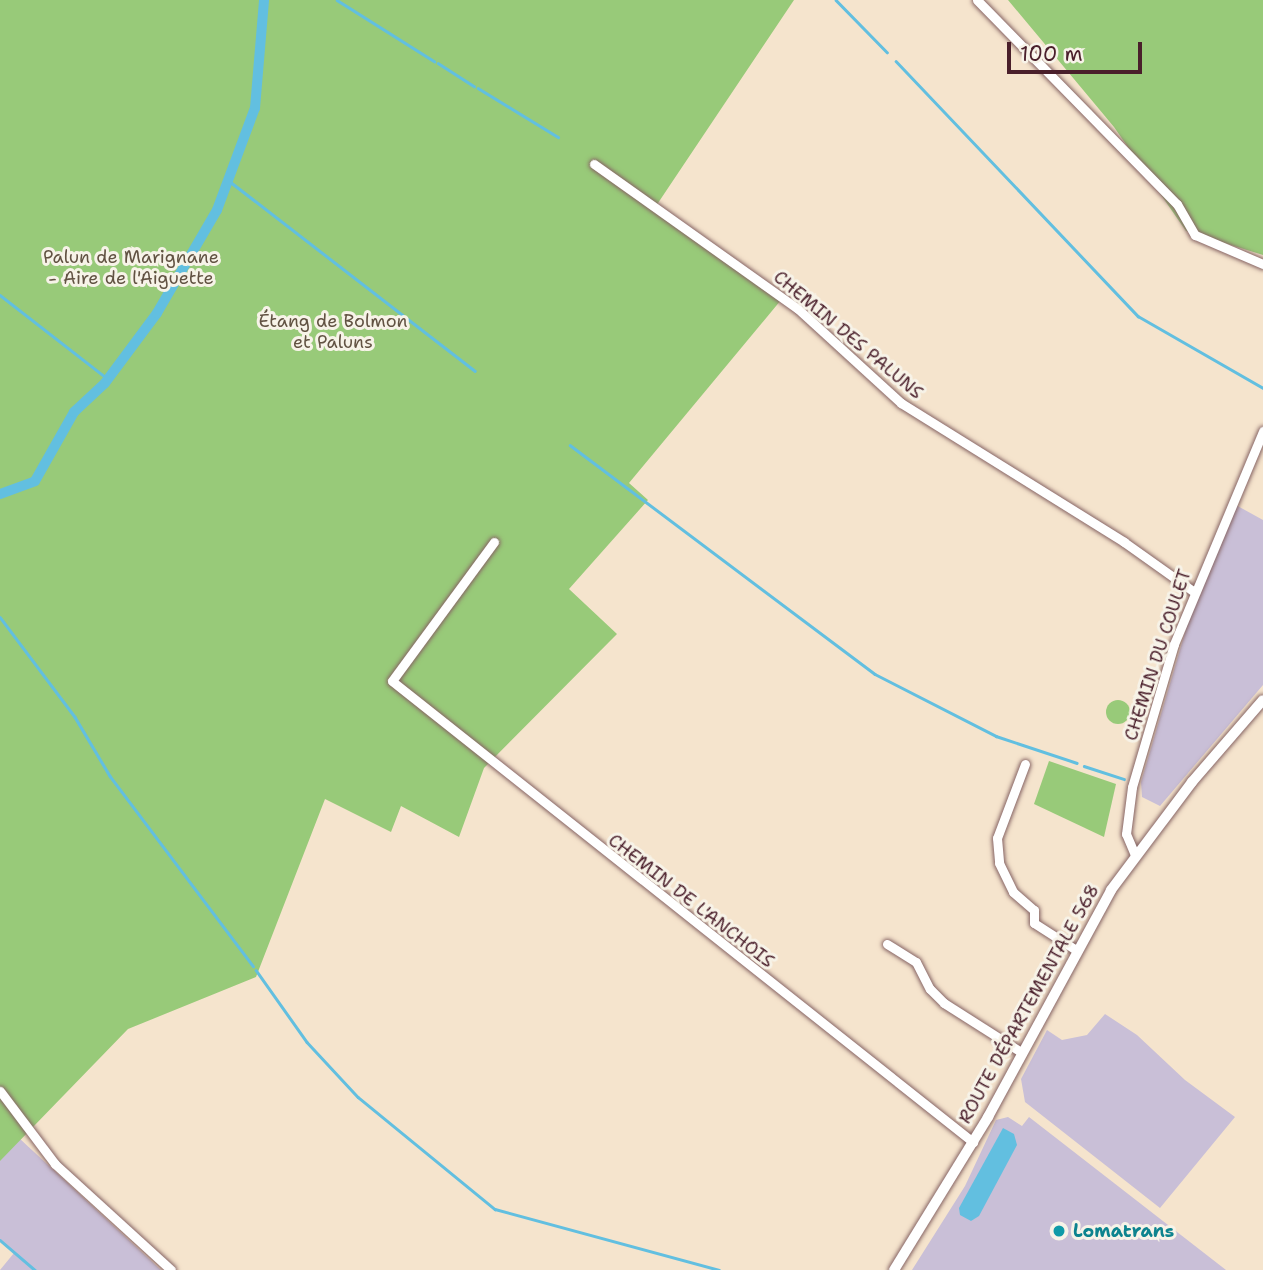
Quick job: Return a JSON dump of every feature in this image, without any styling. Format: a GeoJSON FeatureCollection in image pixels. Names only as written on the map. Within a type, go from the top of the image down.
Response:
{"type":"FeatureCollection","features":[{"type":"Feature","properties":{"kind":"main road","name":"ROUTE DÉPARTEMENTALE 568"},"geometry":{"type":"LineString","coordinates":[[894,1270],[973,1142],[1076,950],[1135,855],[1263,700]]}},
{"type":"Feature","properties":{"kind":"street"},"geometry":{"type":"LineString","coordinates":[[977,0],[1177,204],[1195,235],[1263,264]]}},
{"type":"Feature","properties":{"kind":"street","name":"CHEMIN DES PALUNS"},"geometry":{"type":"LineString","coordinates":[[594,164],[797,308],[901,403],[1124,542],[1193,591]]}},
{"type":"Feature","properties":{"kind":"street","name":"CHEMIN DU COULET"},"geometry":{"type":"LineString","coordinates":[[1135,855],[1126,834],[1132,787],[1193,591],[1263,431]]}},
{"type":"Feature","properties":{"kind":"street","name":"CHEMIN DE L'ANCHOIS"},"geometry":{"type":"LineString","coordinates":[[494,542],[392,681],[973,1142]]}},
{"type":"Feature","properties":{"kind":"street"},"geometry":{"type":"LineString","coordinates":[[1026,764],[999,830],[999,863],[1013,892],[1034,910],[1034,923],[1076,950]]}},
{"type":"Feature","properties":{"kind":"street"},"geometry":{"type":"LineString","coordinates":[[887,944],[916,962],[930,989],[944,1003],[1021,1052]]}},
{"type":"Feature","properties":{"kind":"street"},"geometry":{"type":"LineString","coordinates":[[0,1091],[55,1164],[171,1270]]}},
{"type":"Feature","properties":{"kind":"shaded area"},"geometry":{"type":"Polygon","coordinates":[[[1234,504],[1263,520],[1263,685],[1160,806],[1142,797],[1141,782],[1194,602],[1234,504]]]}},
{"type":"Feature","properties":{"kind":"shaded area","name":"Lomatrans"},"geometry":{"type":"Polygon","coordinates":[[[1105,1014],[1137,1035],[1185,1080],[1235,1117],[1160,1208],[1025,1102],[1021,1079],[1047,1030],[1062,1040],[1087,1035],[1105,1014]]]}},
{"type":"Feature","properties":{"kind":"shaded area","name":"Lomatrans"},"geometry":{"type":"Polygon","coordinates":[[[1008,1117],[1022,1126],[1029,1117],[1226,1270],[912,1270],[965,1186],[996,1120],[1008,1117]]]}},
{"type":"Feature","properties":{"kind":"shaded area"},"geometry":{"type":"Polygon","coordinates":[[[19,1138],[161,1270],[0,1270],[14,1253],[0,1240],[0,1158],[19,1138]]]}},
{"type":"Feature","properties":{"kind":"green space","name":"Étang de Bolmon et Paluns"},"geometry":{"type":"Polygon","coordinates":[[[0,0],[794,0],[654,209],[781,300],[629,483],[648,500],[569,589],[617,634],[484,768],[459,837],[401,806],[391,832],[325,799],[256,977],[128,1029],[0,1161],[0,0]]]}},
{"type":"Feature","properties":{"kind":"green space"},"geometry":{"type":"Polygon","coordinates":[[[1008,0],[1263,0],[1263,255],[1186,231],[1114,127],[1008,0]]]}},
{"type":"Feature","properties":{"kind":"green space"},"geometry":{"type":"Polygon","coordinates":[[[1118,700],[1129,707],[1130,712],[1123,723],[1118,724],[1107,717],[1106,712],[1113,701],[1118,700]]]}},
{"type":"Feature","properties":{"kind":"green space"},"geometry":{"type":"Polygon","coordinates":[[[1049,761],[1116,784],[1104,837],[1034,804],[1049,761]]]}},
{"type":"Feature","properties":{"kind":"water"},"geometry":{"type":"Polygon","coordinates":[[[1003,1128],[1014,1134],[1017,1145],[979,1216],[971,1221],[960,1215],[959,1208],[1003,1128]]]}},
{"type":"Feature","properties":{"kind":"waterway"},"geometry":{"type":"LineString","coordinates":[[0,494],[35,481],[74,412],[105,383],[157,313],[217,210],[255,108],[264,0]]}},
{"type":"Feature","properties":{"kind":"waterway"},"geometry":{"type":"LineString","coordinates":[[337,0],[434,61]]}},
{"type":"Feature","properties":{"kind":"waterway"},"geometry":{"type":"LineString","coordinates":[[836,0],[887,52]]}},
{"type":"Feature","properties":{"kind":"waterway"},"geometry":{"type":"LineString","coordinates":[[896,61],[1138,316],[1263,388]]}},
{"type":"Feature","properties":{"kind":"waterway"},"geometry":{"type":"LineString","coordinates":[[438,63],[474,86]]}},
{"type":"Feature","properties":{"kind":"waterway"},"geometry":{"type":"LineString","coordinates":[[478,88],[558,137]]}},
{"type":"Feature","properties":{"kind":"waterway"},"geometry":{"type":"LineString","coordinates":[[228,180],[475,371]]}},
{"type":"Feature","properties":{"kind":"waterway"},"geometry":{"type":"LineString","coordinates":[[0,295],[108,379]]}},
{"type":"Feature","properties":{"kind":"waterway"},"geometry":{"type":"LineString","coordinates":[[570,445],[875,674],[996,736],[1077,763]]}},
{"type":"Feature","properties":{"kind":"waterway"},"geometry":{"type":"LineString","coordinates":[[0,617],[75,717],[110,776],[253,966]]}},
{"type":"Feature","properties":{"kind":"waterway"},"geometry":{"type":"LineString","coordinates":[[1084,766],[1124,779]]}},
{"type":"Feature","properties":{"kind":"waterway"},"geometry":{"type":"LineString","coordinates":[[256,970],[307,1042],[358,1097],[495,1209],[719,1270]]}},
{"type":"Feature","properties":{"kind":"waterway"},"geometry":{"type":"LineString","coordinates":[[0,1240],[35,1270]]}},
{"type":"Feature","properties":{"kind":"place","name":"Lomatrans"},"geometry":{"type":"Point","coordinates":[1059,1231]}},
{"type":"Feature","properties":{"kind":"park label","name":"Palun de Marignane - Aire de l'Aiguette"},"geometry":{"type":"Point","coordinates":[131,268]}}]}
